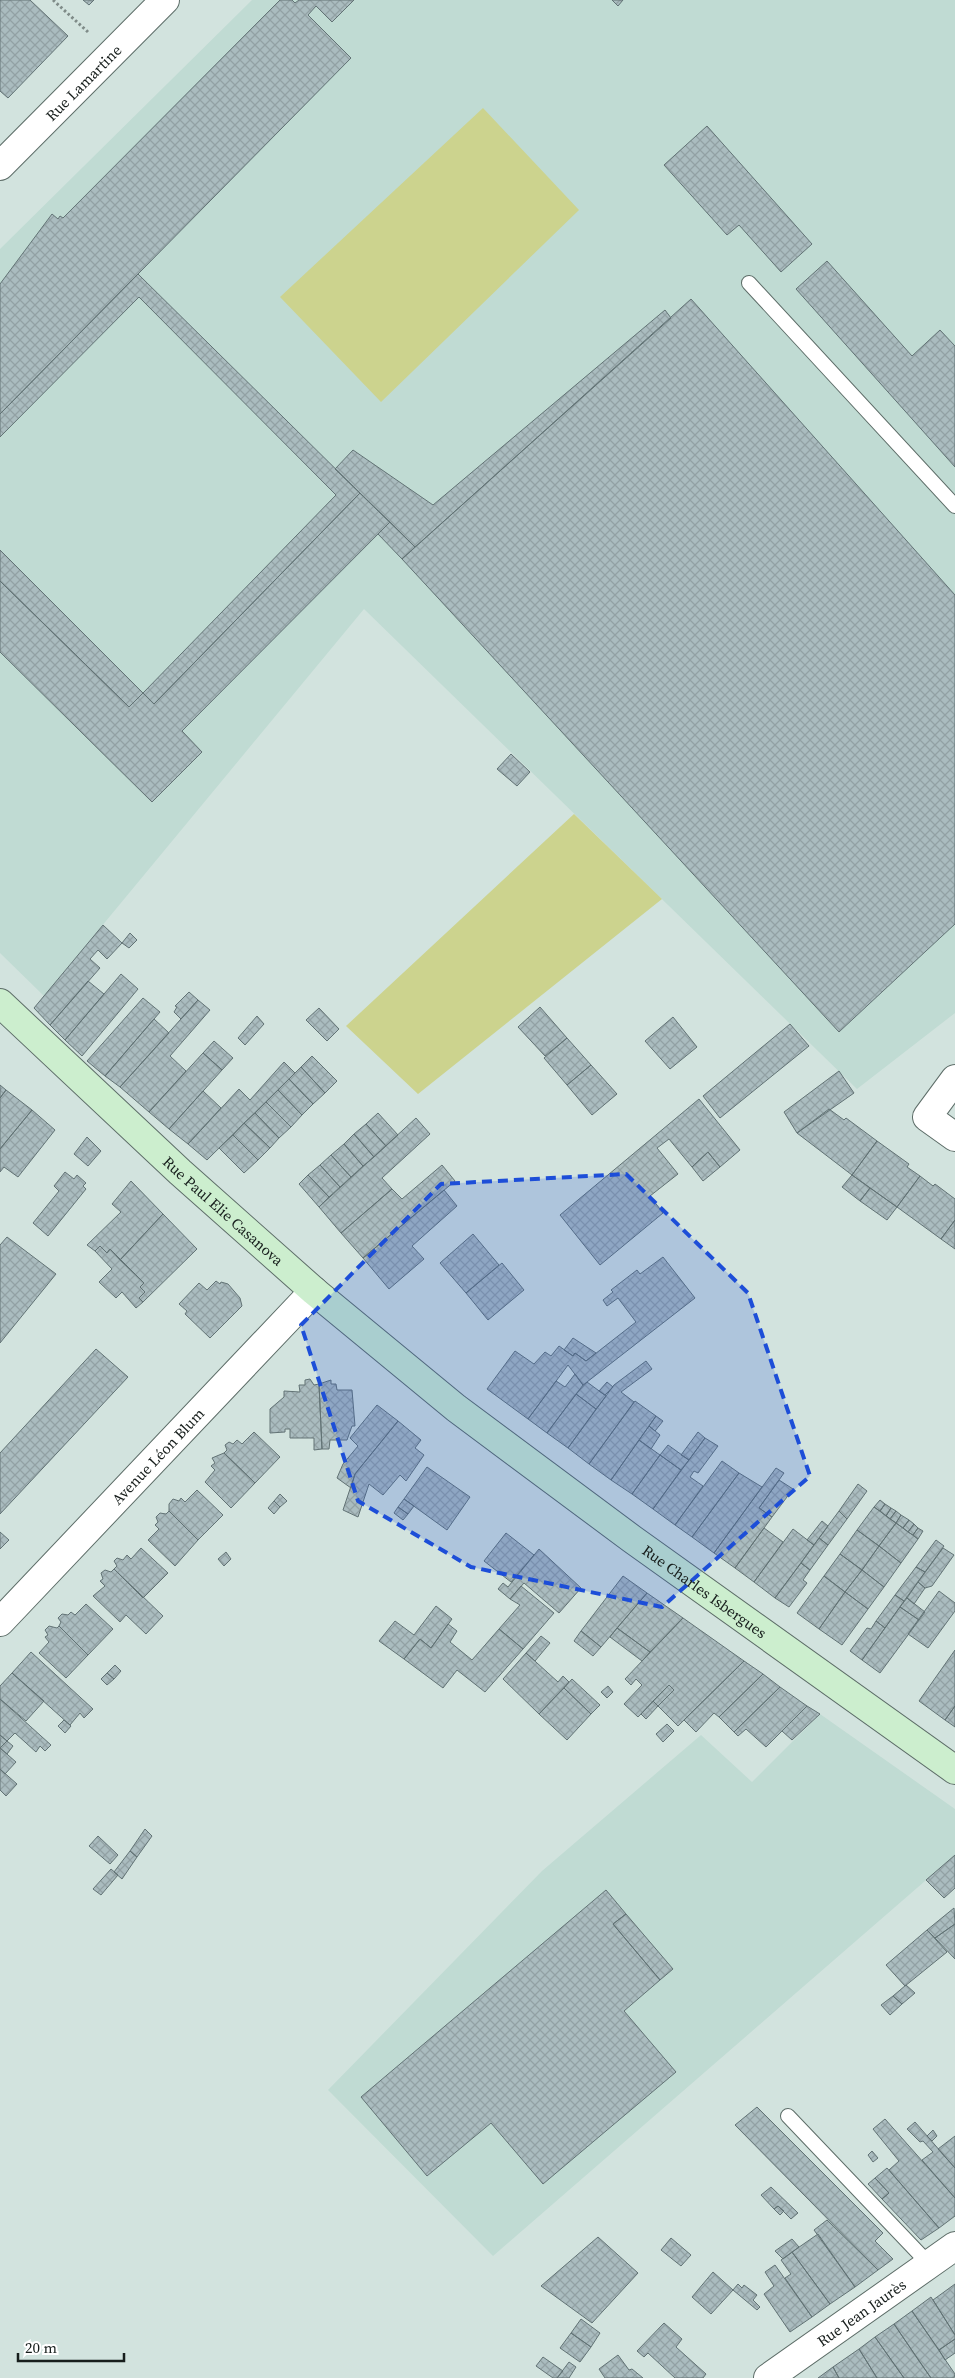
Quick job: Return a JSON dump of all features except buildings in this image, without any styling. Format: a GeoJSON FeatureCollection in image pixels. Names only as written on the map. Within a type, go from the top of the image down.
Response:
{"type":"FeatureCollection","features":[{"type":"Feature","properties":{"kind":"main road","name":"Rue Paul Elie Casanova"},"geometry":{"type":"LineString","coordinates":[[0,1003],[142,1138],[314,1291],[456,1408]]}},
{"type":"Feature","properties":{"kind":"main road","name":"Rue Charles Isbergues"},"geometry":{"type":"LineString","coordinates":[[456,1408],[632,1539],[955,1770]]}},
{"type":"Feature","properties":{"kind":"street","name":"Rue Lamartine"},"geometry":{"type":"LineString","coordinates":[[0,166],[165,0]]}},
{"type":"Feature","properties":{"kind":"street"},"geometry":{"type":"LineString","coordinates":[[955,1079],[927,1117],[955,1137]]}},
{"type":"Feature","properties":{"kind":"street","name":"Avenue Léon Blum"},"geometry":{"type":"LineString","coordinates":[[0,1622],[314,1291]]}},
{"type":"Feature","properties":{"kind":"street","name":"Rue Jean Jaurès"},"geometry":{"type":"LineString","coordinates":[[768,2378],[955,2246]]}},
{"type":"Feature","properties":{"kind":"lane"},"geometry":{"type":"LineString","coordinates":[[749,283],[955,506]]}},
{"type":"Feature","properties":{"kind":"lane"},"geometry":{"type":"LineString","coordinates":[[788,2116],[929,2264]]}},
{"type":"Feature","properties":{"kind":"path"},"geometry":{"type":"LineString","coordinates":[[53,0],[111,53]]}},
{"type":"Feature","properties":{"kind":"highlighted area"},"geometry":{"type":"Polygon","coordinates":[[[626,1174],[748,1293],[810,1476],[662,1607],[471,1567],[358,1501],[301,1325],[441,1184],[626,1174]]]}},
{"type":"Feature","properties":{"kind":"shaded area"},"geometry":{"type":"Polygon","coordinates":[[[252,0],[955,0],[955,1013],[857,1089],[364,609],[44,996],[0,953],[0,249],[252,0]]]}},
{"type":"Feature","properties":{"kind":"shaded area"},"geometry":{"type":"Polygon","coordinates":[[[820,1714],[955,1809],[955,1855],[493,2256],[328,2090],[542,1871],[701,1735],[752,1782],[820,1714]]]}},
{"type":"Feature","properties":{"kind":"green space"},"geometry":{"type":"Polygon","coordinates":[[[483,108],[579,210],[381,402],[280,297],[483,108]]]}},
{"type":"Feature","properties":{"kind":"green space"},"geometry":{"type":"Polygon","coordinates":[[[574,814],[662,899],[418,1094],[346,1026],[574,814]]]}}]}
